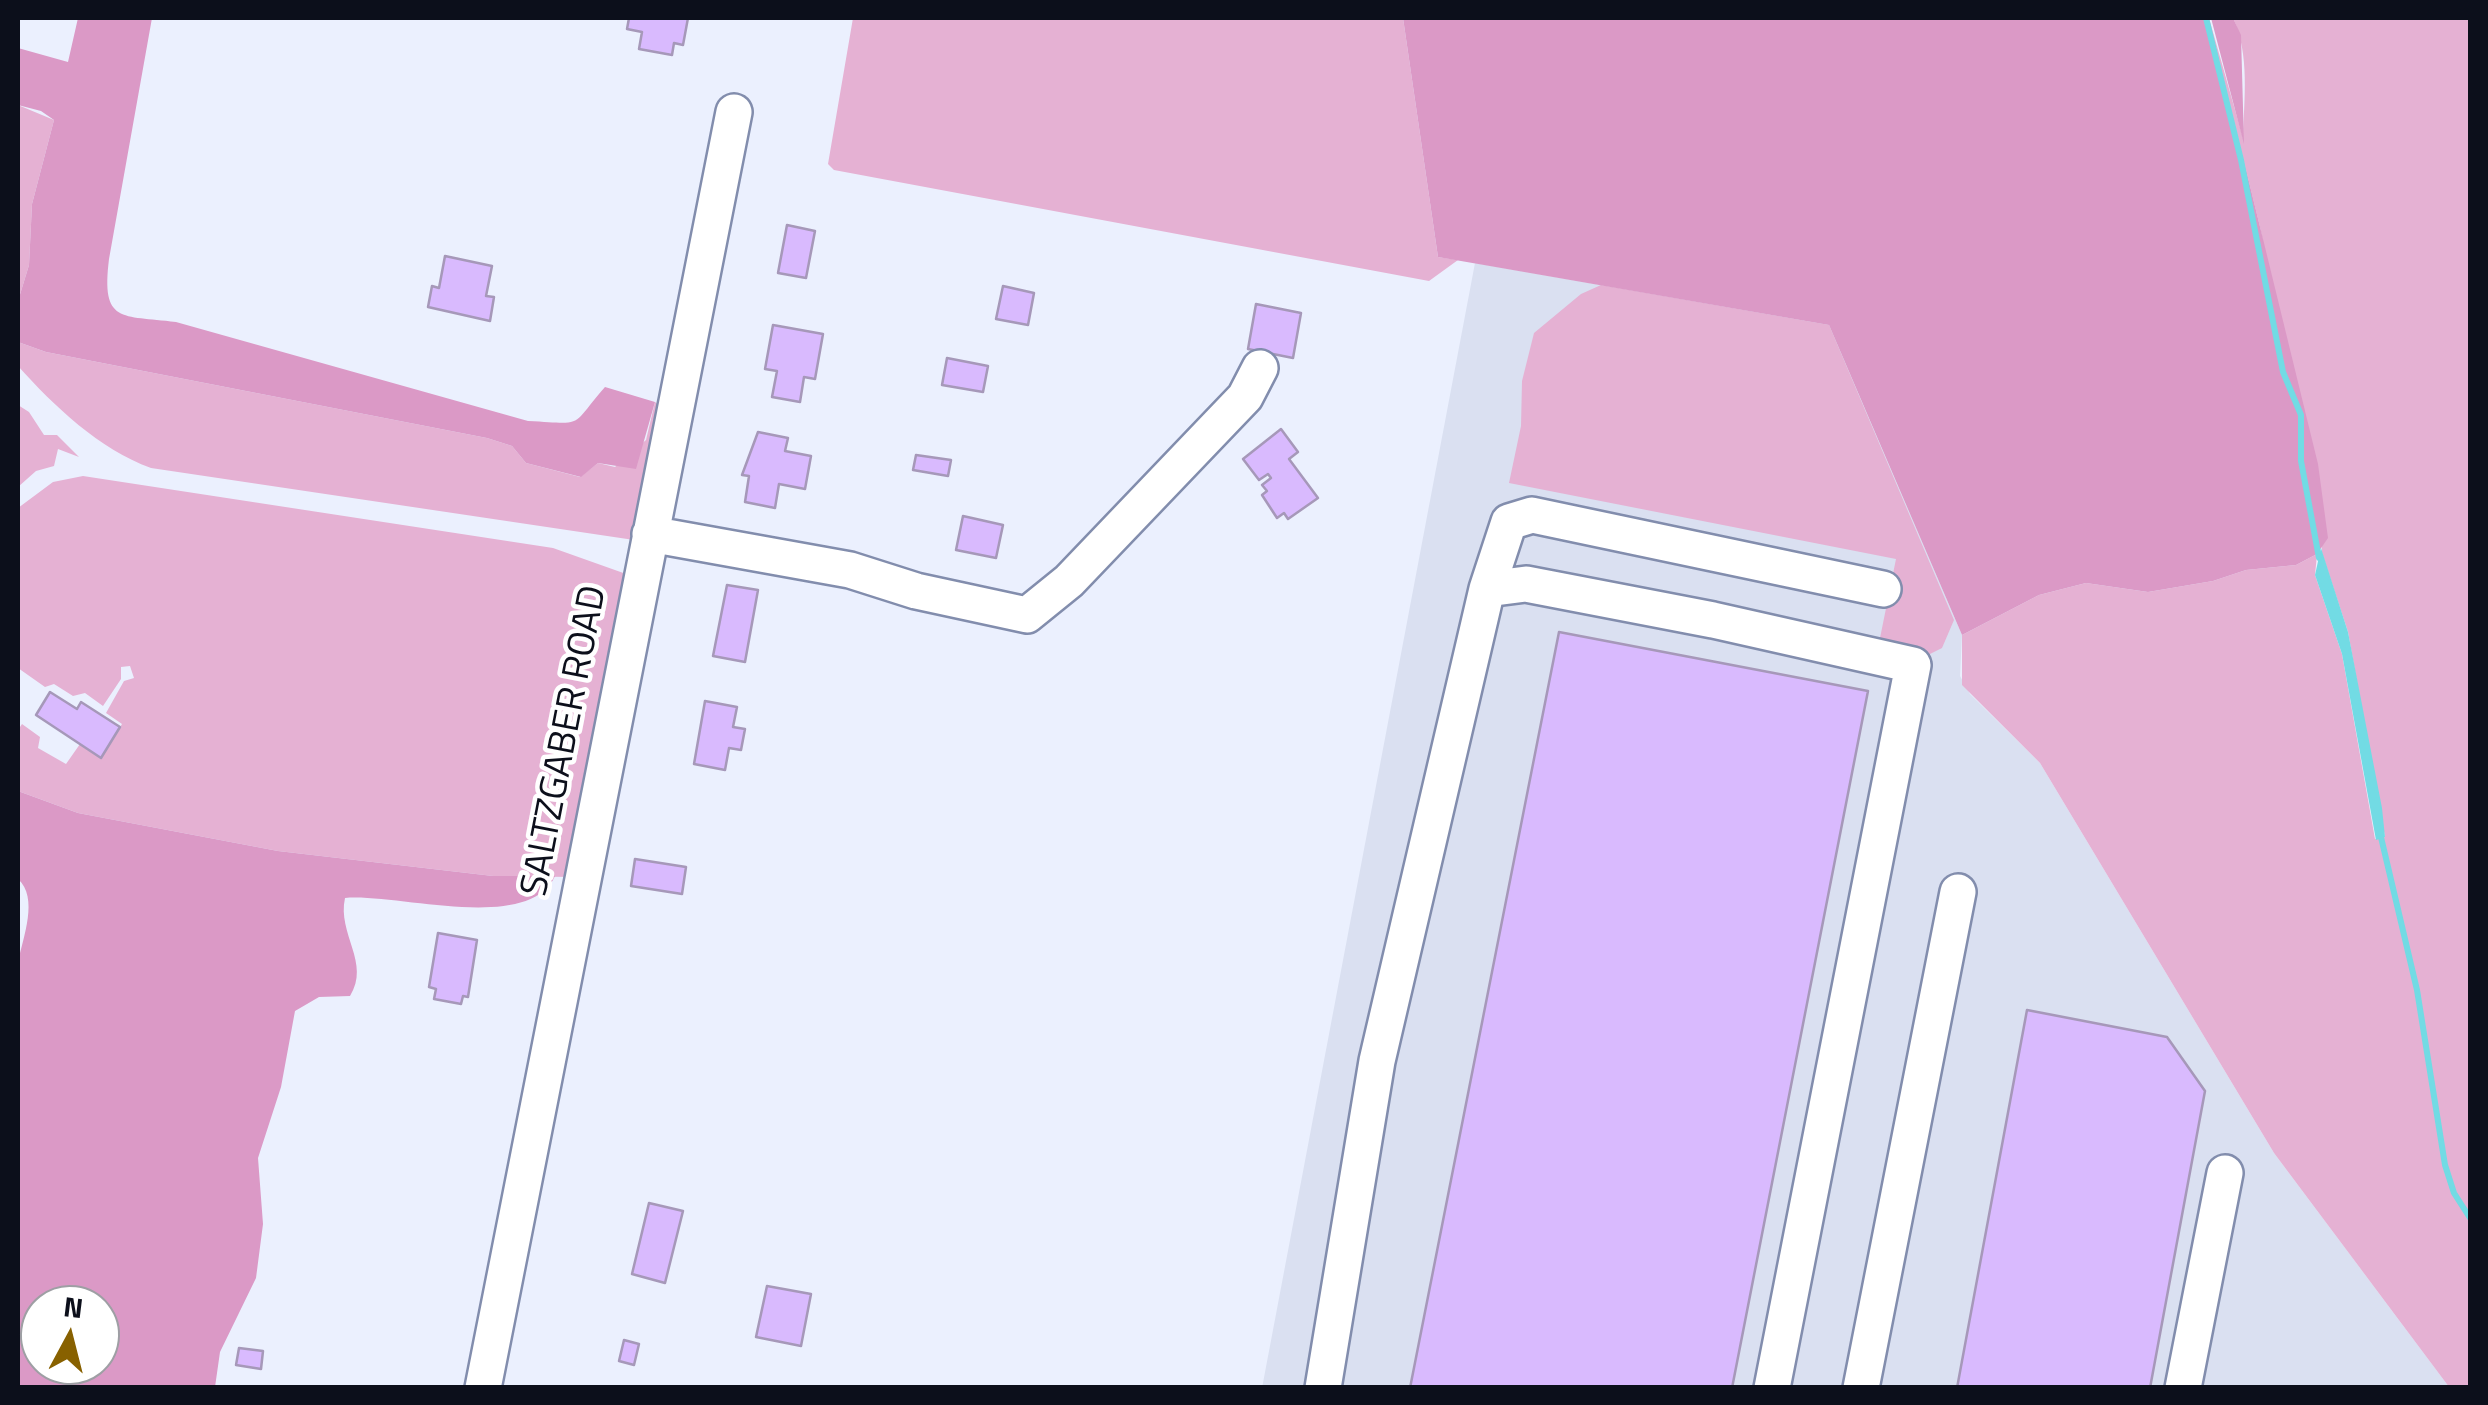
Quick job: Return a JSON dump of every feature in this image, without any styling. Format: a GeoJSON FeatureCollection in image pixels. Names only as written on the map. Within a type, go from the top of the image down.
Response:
{"type":"FeatureCollection","features":[{"type":"Feature","properties":{"kind":"street","name":"SALTZGABER ROAD"},"geometry":{"type":"LineString","coordinates":[[483,1388],[734,112]]}},
{"type":"Feature","properties":{"kind":"street"},"geometry":{"type":"LineString","coordinates":[[650,534],[850,570],[916,591],[1027,615],[1069,581],[1222,422],[1245,397],[1260,368]]}},
{"type":"Feature","properties":{"kind":"street"},"geometry":{"type":"LineString","coordinates":[[1323,1388],[1377,1061],[1487,588],[1510,522],[1532,515],[1883,589]]}},
{"type":"Feature","properties":{"kind":"street"},"geometry":{"type":"LineString","coordinates":[[1487,588],[1526,584],[1913,665],[1772,1388]]}},
{"type":"Feature","properties":{"kind":"street"},"geometry":{"type":"LineString","coordinates":[[1861,1388],[1958,892]]}},
{"type":"Feature","properties":{"kind":"street"},"geometry":{"type":"LineString","coordinates":[[2183,1388],[2224,1173]]}},
{"type":"Feature","properties":{"kind":"shaded area"},"geometry":{"type":"Polygon","coordinates":[[[78,18],[152,18],[109,259],[108,295],[119,312],[176,322],[528,421],[575,420],[605,387],[655,402],[636,469],[598,463],[581,477],[526,463],[512,446],[487,438],[46,352],[18,342],[18,301],[29,265],[32,204],[54,120],[41,111],[18,105],[18,48],[68,62],[78,18]]]}},
{"type":"Feature","properties":{"kind":"shaded area"},"geometry":{"type":"Polygon","coordinates":[[[853,18],[1403,18],[1438,257],[1458,260],[1429,281],[834,170],[828,164],[853,18]]]}},
{"type":"Feature","properties":{"kind":"shaded area"},"geometry":{"type":"Polygon","coordinates":[[[1403,18],[2209,18],[2318,464],[2328,538],[2317,554],[2296,565],[2246,570],[2213,581],[2148,592],[2086,583],[2039,595],[1962,635],[1829,325],[1438,257],[1403,18]]]}},
{"type":"Feature","properties":{"kind":"shaded area"},"geometry":{"type":"Polygon","coordinates":[[[2209,18],[2243,138],[2244,62],[2233,18],[2470,18],[2470,1387],[2449,1387],[2274,1153],[2040,763],[1962,685],[1962,635],[2039,595],[2086,583],[2148,592],[2213,581],[2246,570],[2296,565],[2317,554],[2315,575],[2342,654],[2375,839],[2385,837],[2348,632],[2322,553],[2321,531],[2260,227],[2209,18]]]}},
{"type":"Feature","properties":{"kind":"shaded area"},"geometry":{"type":"Polygon","coordinates":[[[2211,18],[2233,18],[2241,35],[2244,144],[2211,18]]]}},
{"type":"Feature","properties":{"kind":"shaded area"},"geometry":{"type":"Polygon","coordinates":[[[18,105],[54,120],[32,204],[29,265],[18,301],[18,105]]]}},
{"type":"Feature","properties":{"kind":"shaded area"},"geometry":{"type":"Polygon","coordinates":[[[1475,263],[1829,325],[1962,635],[1960,676],[1970,694],[2040,763],[2274,1153],[2449,1387],[1262,1388],[1475,263]]]}},
{"type":"Feature","properties":{"kind":"shaded area"},"geometry":{"type":"Polygon","coordinates":[[[1601,285],[1829,325],[1954,620],[1942,648],[1928,655],[1879,643],[1896,559],[1509,483],[1521,426],[1522,381],[1534,333],[1581,294],[1601,285]]]}},
{"type":"Feature","properties":{"kind":"shaded area"},"geometry":{"type":"Polygon","coordinates":[[[18,342],[46,352],[487,438],[512,446],[526,463],[580,477],[598,463],[615,467],[646,440],[655,402],[664,410],[634,540],[151,468],[113,450],[47,396],[18,366],[18,342]]]}},
{"type":"Feature","properties":{"kind":"shaded area"},"geometry":{"type":"Polygon","coordinates":[[[18,405],[29,412],[44,435],[57,435],[79,457],[58,449],[54,466],[36,471],[18,487],[18,405]]]}},
{"type":"Feature","properties":{"kind":"shaded area"},"geometry":{"type":"Polygon","coordinates":[[[83,476],[553,548],[629,575],[572,877],[493,876],[278,851],[78,813],[18,791],[18,730],[22,724],[40,737],[38,748],[66,764],[80,744],[101,758],[122,724],[106,713],[124,681],[134,678],[130,666],[121,667],[121,679],[103,706],[85,693],[73,696],[54,684],[45,687],[18,668],[18,508],[53,482],[83,476]]]}},
{"type":"Feature","properties":{"kind":"shaded area"},"geometry":{"type":"Polygon","coordinates":[[[18,791],[78,813],[278,851],[493,876],[555,876],[541,893],[518,903],[491,907],[345,898],[345,924],[356,960],[355,984],[350,996],[319,997],[295,1011],[281,1087],[258,1158],[263,1224],[256,1278],[220,1352],[215,1387],[18,1387],[18,962],[29,907],[18,879],[18,791]]]}},
{"type":"Feature","properties":{"kind":"water"},"geometry":{"type":"Polygon","coordinates":[[[2321,548],[2348,632],[2382,808],[2385,837],[2376,840],[2342,654],[2315,575],[2321,548]]]}},
{"type":"Feature","properties":{"kind":"building"},"geometry":{"type":"Polygon","coordinates":[[[629,18],[688,18],[683,45],[674,43],[672,55],[639,49],[642,32],[627,29],[629,18]]]}},
{"type":"Feature","properties":{"kind":"building"},"geometry":{"type":"Polygon","coordinates":[[[787,225],[815,231],[806,278],[778,273],[787,225]]]}},
{"type":"Feature","properties":{"kind":"building"},"geometry":{"type":"Polygon","coordinates":[[[445,256],[492,266],[486,296],[494,297],[490,321],[428,307],[432,286],[439,288],[445,256]]]}},
{"type":"Feature","properties":{"kind":"building"},"geometry":{"type":"Polygon","coordinates":[[[1003,286],[1034,293],[1028,325],[996,319],[1003,286]]]}},
{"type":"Feature","properties":{"kind":"building"},"geometry":{"type":"Polygon","coordinates":[[[1256,304],[1301,313],[1293,358],[1248,349],[1256,304]]]}},
{"type":"Feature","properties":{"kind":"building"},"geometry":{"type":"Polygon","coordinates":[[[773,325],[823,334],[815,379],[804,377],[800,402],[772,397],[777,371],[765,369],[773,325]]]}},
{"type":"Feature","properties":{"kind":"building"},"geometry":{"type":"Polygon","coordinates":[[[947,358],[988,366],[983,392],[942,385],[947,358]]]}},
{"type":"Feature","properties":{"kind":"building"},"geometry":{"type":"Polygon","coordinates":[[[1281,429],[1298,452],[1289,459],[1318,498],[1288,519],[1284,513],[1277,518],[1262,495],[1267,491],[1262,485],[1271,478],[1268,474],[1259,480],[1243,459],[1281,429]]]}},
{"type":"Feature","properties":{"kind":"building"},"geometry":{"type":"Polygon","coordinates":[[[758,432],[788,438],[785,451],[811,456],[805,489],[779,484],[775,508],[745,502],[749,476],[742,475],[758,432]]]}},
{"type":"Feature","properties":{"kind":"building"},"geometry":{"type":"Polygon","coordinates":[[[916,455],[951,460],[948,476],[913,470],[916,455]]]}},
{"type":"Feature","properties":{"kind":"building"},"geometry":{"type":"Polygon","coordinates":[[[963,516],[1003,525],[996,558],[956,550],[963,516]]]}},
{"type":"Feature","properties":{"kind":"building"},"geometry":{"type":"Polygon","coordinates":[[[727,585],[758,590],[745,662],[713,656],[727,585]]]}},
{"type":"Feature","properties":{"kind":"building"},"geometry":{"type":"Polygon","coordinates":[[[1559,632],[1868,691],[1732,1388],[1410,1388],[1559,632]]]}},
{"type":"Feature","properties":{"kind":"building"},"geometry":{"type":"Polygon","coordinates":[[[50,692],[77,709],[81,702],[120,727],[101,758],[36,715],[50,692]]]}},
{"type":"Feature","properties":{"kind":"building"},"geometry":{"type":"Polygon","coordinates":[[[705,701],[737,707],[733,727],[745,729],[741,750],[729,748],[725,770],[694,764],[705,701]]]}},
{"type":"Feature","properties":{"kind":"building"},"geometry":{"type":"Polygon","coordinates":[[[635,859],[686,867],[682,894],[631,886],[635,859]]]}},
{"type":"Feature","properties":{"kind":"building"},"geometry":{"type":"Polygon","coordinates":[[[438,933],[477,940],[468,997],[463,996],[461,1004],[434,999],[436,989],[429,987],[438,933]]]}},
{"type":"Feature","properties":{"kind":"building"},"geometry":{"type":"Polygon","coordinates":[[[2027,1010],[2167,1037],[2205,1091],[2150,1388],[1957,1388],[2027,1010]]]}},
{"type":"Feature","properties":{"kind":"building"},"geometry":{"type":"Polygon","coordinates":[[[649,1203],[683,1211],[665,1283],[632,1274],[649,1203]]]}},
{"type":"Feature","properties":{"kind":"building"},"geometry":{"type":"Polygon","coordinates":[[[767,1286],[811,1294],[801,1346],[756,1337],[767,1286]]]}},
{"type":"Feature","properties":{"kind":"building"},"geometry":{"type":"Polygon","coordinates":[[[624,1340],[639,1344],[634,1365],[619,1361],[624,1340]]]}},
{"type":"Feature","properties":{"kind":"building"},"geometry":{"type":"Polygon","coordinates":[[[239,1348],[263,1351],[261,1369],[236,1365],[239,1348]]]}},
{"type":"Feature","properties":{"kind":"waterway"},"geometry":{"type":"LineString","coordinates":[[2206,18],[2241,160],[2283,372],[2301,415],[2301,461],[2319,558]]}},
{"type":"Feature","properties":{"kind":"waterway"},"geometry":{"type":"LineString","coordinates":[[2380,833],[2417,990],[2445,1165],[2454,1193],[2470,1218]]}}]}
